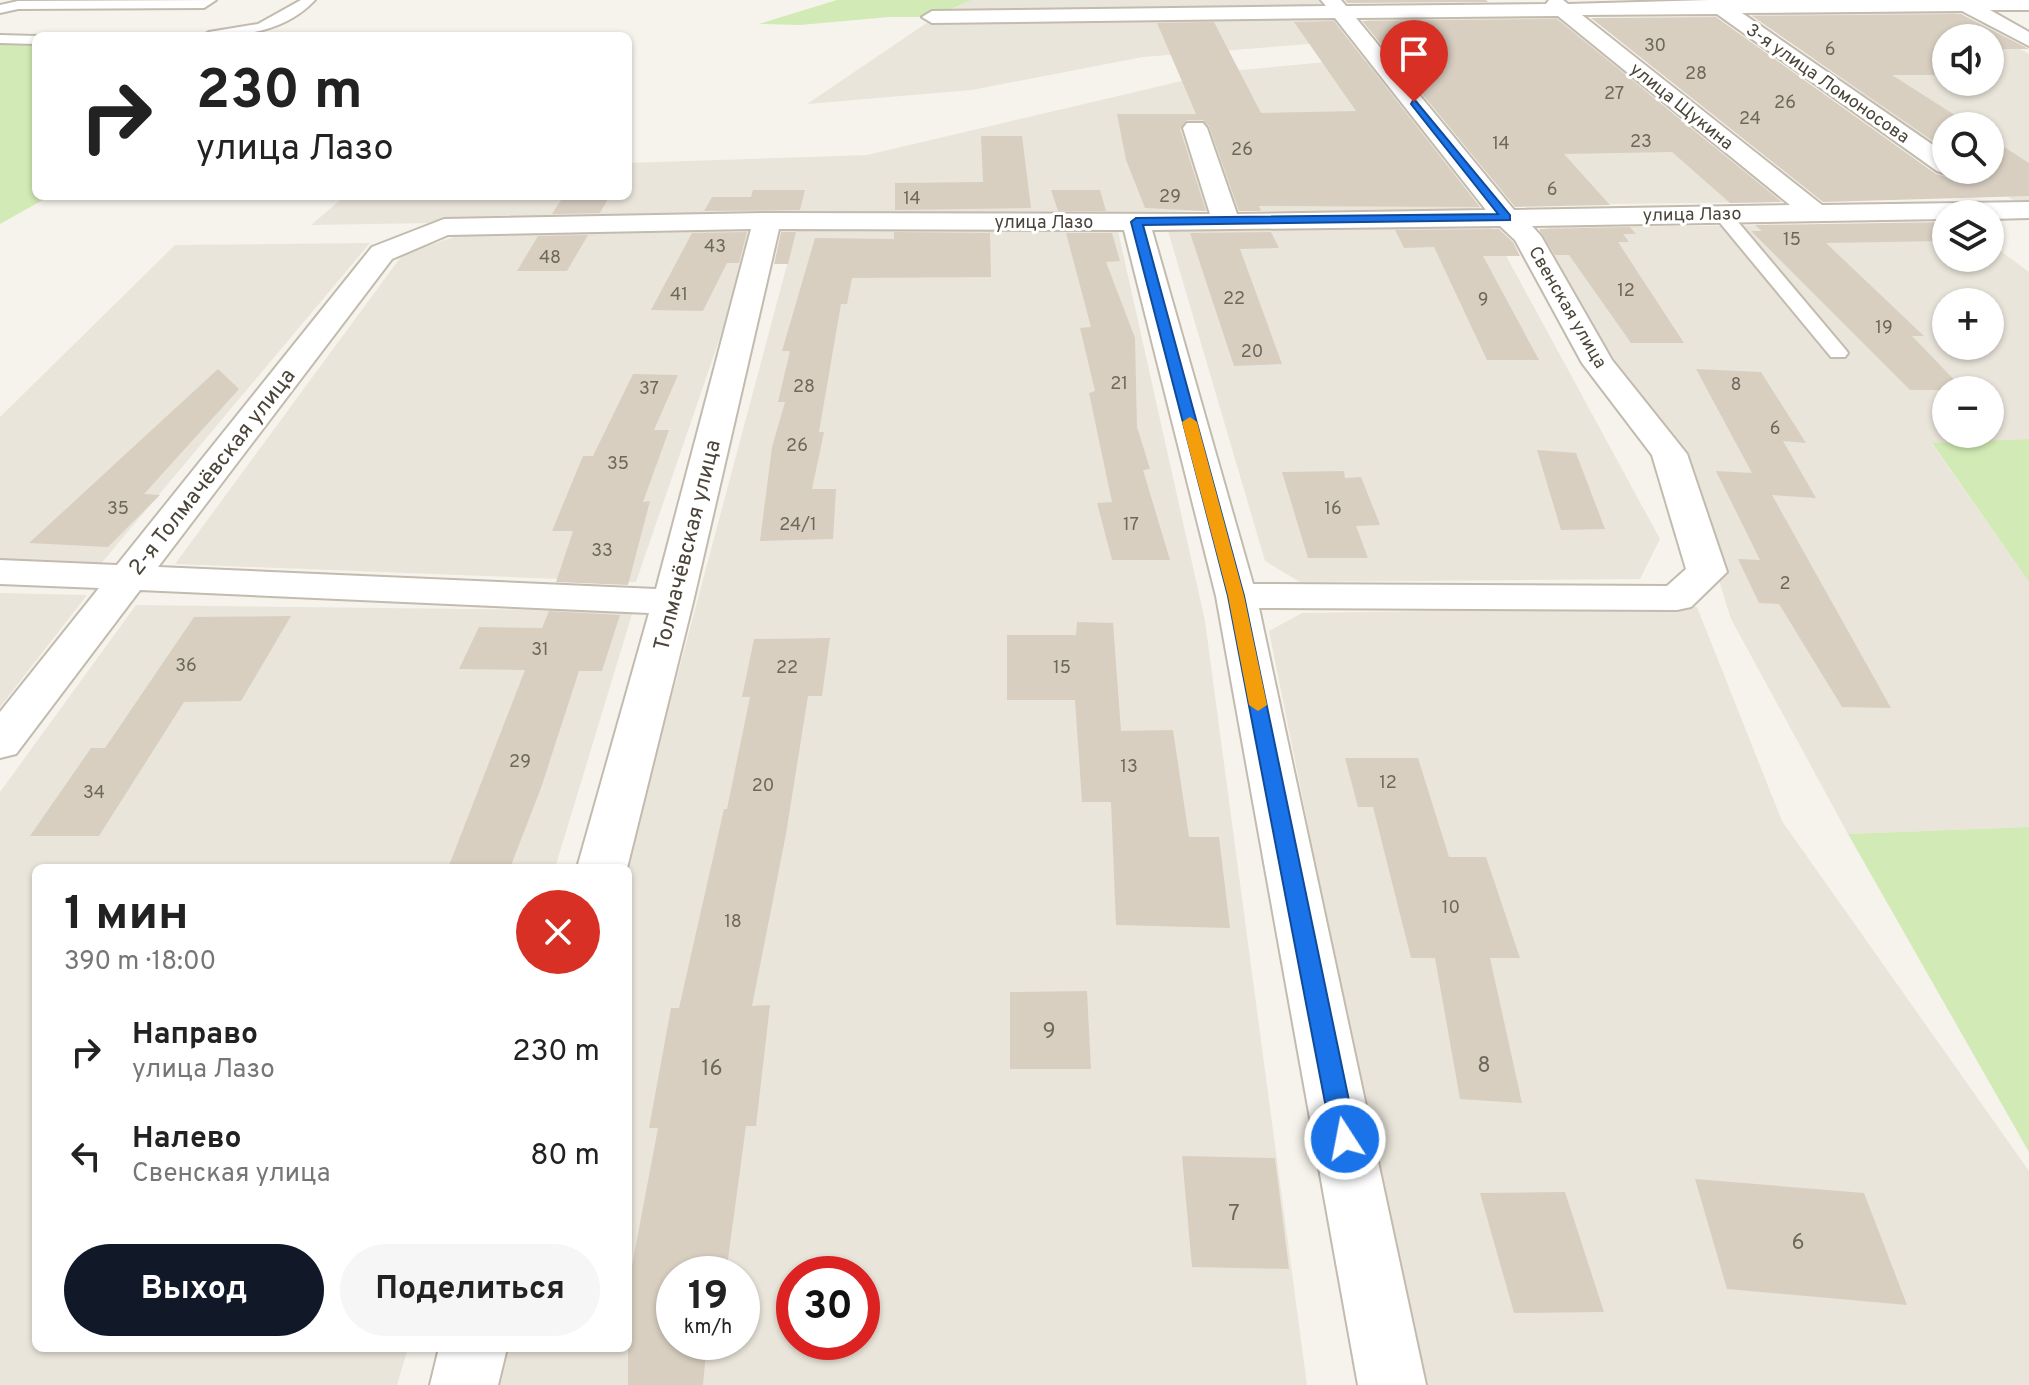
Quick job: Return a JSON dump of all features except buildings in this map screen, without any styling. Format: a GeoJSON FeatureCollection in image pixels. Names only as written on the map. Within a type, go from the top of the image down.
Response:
{"type":"FeatureCollection","features":[{"type":"Feature","properties":{"kind":"street"},"geometry":{"type":"LineString","coordinates":[[1960,2],[2029,40]]}},
{"type":"Feature","properties":{"kind":"street","name":"3-я улица Ломоносова"},"geometry":{"type":"LineString","coordinates":[[1716,4],[1932,156]]}},
{"type":"Feature","properties":{"kind":"street"},"geometry":{"type":"LineString","coordinates":[[932,17],[1336,5],[2029,4]]}},
{"type":"Feature","properties":{"kind":"street","name":"Свенская улица"},"geometry":{"type":"LineString","coordinates":[[1236,596],[1677,598],[1707,572],[1669,454],[1598,363],[1527,236],[1506,217],[1336,5]]}},
{"type":"Feature","properties":{"kind":"street","name":"улица Щукина"},"geometry":{"type":"LineString","coordinates":[[1557,5],[1814,212]]}},
{"type":"Feature","properties":{"kind":"street"},"geometry":{"type":"LineString","coordinates":[[1195,128],[1226,222]]}},
{"type":"Feature","properties":{"kind":"street","name":"3-я улица Ломоносова"},"geometry":{"type":"LineString","coordinates":[[1974,184],[2019,210]]}},
{"type":"Feature","properties":{"kind":"street","name":"улица Лазо"},"geometry":{"type":"LineString","coordinates":[[444,227],[767,221],[1226,222],[2019,210]]}},
{"type":"Feature","properties":{"kind":"street","name":"Толмачёвская улица"},"geometry":{"type":"LineString","coordinates":[[603,864],[673,602],[767,221]]}},
{"type":"Feature","properties":{"kind":"street"},"geometry":{"type":"LineString","coordinates":[[1136,222],[1236,596],[1392,1385]]}},
{"type":"Feature","properties":{"kind":"street","name":"2-я Толмачёвская улица"},"geometry":{"type":"LineString","coordinates":[[0,743],[382,253],[444,227]]}},
{"type":"Feature","properties":{"kind":"street"},"geometry":{"type":"LineString","coordinates":[[0,572],[673,602]]}},
{"type":"Feature","properties":{"kind":"street"},"geometry":{"type":"LineString","coordinates":[[464,1385],[472,1352]]}},
{"type":"Feature","properties":{"kind":"lane"},"geometry":{"type":"LineString","coordinates":[[0,9],[18,5],[204,4],[210,0]]}},
{"type":"Feature","properties":{"kind":"lane"},"geometry":{"type":"LineString","coordinates":[[236,32],[270,27],[309,0]]}},
{"type":"Feature","properties":{"kind":"lane"},"geometry":{"type":"LineString","coordinates":[[0,39],[32,40]]}},
{"type":"Feature","properties":{"kind":"lane"},"geometry":{"type":"LineString","coordinates":[[1722,214],[1838,353]]}},
{"type":"Feature","properties":{"kind":"shaded area"},"geometry":{"type":"Polygon","coordinates":[[[972,0],[1323,0],[1330,8],[938,15],[972,0]]]}},
{"type":"Feature","properties":{"kind":"shaded area"},"geometry":{"type":"Polygon","coordinates":[[[1948,9],[1975,24],[1932,24],[1932,96],[2004,96],[2004,40],[2029,54],[2029,200],[2013,200],[1990,184],[2004,184],[2004,112],[1932,112],[1932,143],[1745,10],[1948,9]]]}},
{"type":"Feature","properties":{"kind":"shaded area"},"geometry":{"type":"Polygon","coordinates":[[[1330,14],[1348,41],[1143,57],[972,90],[807,104],[928,22],[1330,14]]]}},
{"type":"Feature","properties":{"kind":"shaded area"},"geometry":{"type":"Polygon","coordinates":[[[1558,15],[1775,202],[1520,205],[1365,18],[1558,15]]]}},
{"type":"Feature","properties":{"kind":"shaded area"},"geometry":{"type":"Polygon","coordinates":[[[1359,59],[1368,62],[1483,211],[1198,211],[311,225],[340,200],[632,200],[632,163],[867,155],[1220,72],[1359,59]]]}},
{"type":"Feature","properties":{"kind":"shaded area"},"geometry":{"type":"Polygon","coordinates":[[[1932,224],[1932,272],[2004,272],[2004,253],[2029,272],[2029,439],[2004,440],[2004,376],[1932,376],[1932,448],[2029,582],[2029,827],[1848,834],[1731,619],[1709,549],[1629,383],[1534,233],[1550,227],[1932,224]]]}},
{"type":"Feature","properties":{"kind":"shaded area"},"geometry":{"type":"Polygon","coordinates":[[[1491,228],[1660,539],[1640,579],[1300,582],[1265,561],[1168,231],[1491,228]]]}},
{"type":"Feature","properties":{"kind":"shaded area"},"geometry":{"type":"Polygon","coordinates":[[[747,231],[748,256],[636,582],[175,564],[403,254],[457,236],[747,231]]]}},
{"type":"Feature","properties":{"kind":"shaded area"},"geometry":{"type":"Polygon","coordinates":[[[796,231],[1118,231],[1205,621],[1307,1385],[489,1385],[498,1352],[632,1352],[632,864],[627,864],[796,231]]]}},
{"type":"Feature","properties":{"kind":"shaded area"},"geometry":{"type":"Polygon","coordinates":[[[370,243],[99,566],[0,561],[0,417],[175,245],[370,243]]]}},
{"type":"Feature","properties":{"kind":"shaded area"},"geometry":{"type":"Polygon","coordinates":[[[0,593],[87,595],[0,707],[0,593]]]}},
{"type":"Feature","properties":{"kind":"shaded area"},"geometry":{"type":"Polygon","coordinates":[[[136,605],[633,611],[556,864],[32,864],[32,1352],[407,1352],[397,1385],[0,1385],[0,792],[136,605]]]}},
{"type":"Feature","properties":{"kind":"shaded area"},"geometry":{"type":"Polygon","coordinates":[[[1697,607],[1782,821],[2029,1171],[2029,1385],[1416,1385],[1404,1304],[1269,631],[1302,613],[1697,607]]]}},
{"type":"Feature","properties":{"kind":"green space"},"geometry":{"type":"Polygon","coordinates":[[[837,0],[972,0],[932,17],[889,17],[800,25],[759,24],[837,0]]]}},
{"type":"Feature","properties":{"kind":"green space"},"geometry":{"type":"Polygon","coordinates":[[[0,43],[32,43],[32,200],[43,200],[0,224],[0,43]]]}},
{"type":"Feature","properties":{"kind":"green space"},"geometry":{"type":"Polygon","coordinates":[[[2029,439],[2029,582],[1935,448],[2004,448],[2004,440],[2029,439]]]}},
{"type":"Feature","properties":{"kind":"green space"},"geometry":{"type":"Polygon","coordinates":[[[2029,827],[2029,1152],[1848,834],[2029,827]]]}},
{"type":"Feature","properties":{"kind":"slow traffic"},"geometry":{"type":"LineString","coordinates":[[1190,422],[1236,596],[1258,705]]}},
{"type":"Feature","properties":{"kind":"route"},"geometry":{"type":"LineString","coordinates":[[1345,1139],[1236,596],[1136,222],[1506,217],[1414,102]]}}]}
